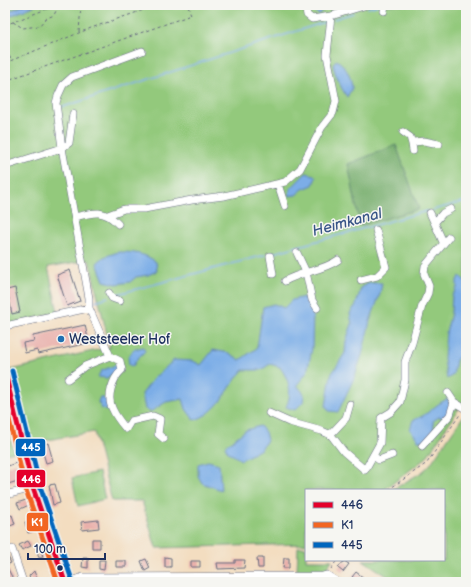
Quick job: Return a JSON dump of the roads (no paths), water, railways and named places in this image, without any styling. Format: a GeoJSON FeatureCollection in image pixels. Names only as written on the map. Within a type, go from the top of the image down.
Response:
{"type":"FeatureCollection","features":[{"type":"Feature","properties":{"kind":"street"},"geometry":{"type":"LineString","coordinates":[[305,5],[307,15],[312,20],[331,19],[366,5]]}},
{"type":"Feature","properties":{"kind":"street"},"geometry":{"type":"LineString","coordinates":[[75,217],[91,213],[108,215],[124,209],[144,209],[224,196],[285,182],[300,169],[322,127],[333,113],[336,101],[327,54],[331,19]]}},
{"type":"Feature","properties":{"kind":"street"},"geometry":{"type":"LineString","coordinates":[[142,51],[72,77],[63,85],[56,103],[62,148],[89,298],[89,308],[110,356],[120,361],[122,370],[115,376],[112,387],[110,400],[114,413],[126,428],[131,421],[153,416],[160,419],[158,434],[164,438]]}},
{"type":"Feature","properties":{"kind":"street"},"geometry":{"type":"LineString","coordinates":[[5,166],[62,148],[69,143],[73,114]]}},
{"type":"Feature","properties":{"kind":"street"},"geometry":{"type":"LineString","coordinates":[[403,132],[410,138],[413,151]]}},
{"type":"Feature","properties":{"kind":"street"},"geometry":{"type":"LineString","coordinates":[[412,144],[414,142],[424,141],[439,144]]}},
{"type":"Feature","properties":{"kind":"street"},"geometry":{"type":"LineString","coordinates":[[278,184],[285,206]]}},
{"type":"Feature","properties":{"kind":"street"},"geometry":{"type":"LineString","coordinates":[[434,222],[443,213],[451,209]]}},
{"type":"Feature","properties":{"kind":"street"},"geometry":{"type":"LineString","coordinates":[[430,213],[443,242]]}},
{"type":"Feature","properties":{"kind":"street"},"geometry":{"type":"LineString","coordinates":[[108,215],[118,224]]}},
{"type":"Feature","properties":{"kind":"street"},"geometry":{"type":"LineString","coordinates":[[361,280],[377,276],[386,267],[376,230]]}},
{"type":"Feature","properties":{"kind":"street"},"geometry":{"type":"LineString","coordinates":[[268,412],[289,422],[330,434],[338,442],[344,452],[365,470],[380,443],[381,418],[391,412],[400,402],[405,380],[405,362],[422,306],[428,293],[429,286],[424,274],[425,266],[438,252],[443,242],[448,237]]}},
{"type":"Feature","properties":{"kind":"street"},"geometry":{"type":"LineString","coordinates":[[297,253],[306,272],[312,300],[317,308]]}},
{"type":"Feature","properties":{"kind":"street"},"geometry":{"type":"LineString","coordinates":[[270,256],[273,274]]}},
{"type":"Feature","properties":{"kind":"street"},"geometry":{"type":"LineString","coordinates":[[285,281],[306,272],[329,267],[338,260]]}},
{"type":"Feature","properties":{"kind":"street"},"geometry":{"type":"LineString","coordinates":[[109,293],[112,298],[120,302]]}},
{"type":"Feature","properties":{"kind":"street"},"geometry":{"type":"LineString","coordinates":[[5,326],[89,308]]}},
{"type":"Feature","properties":{"kind":"street"},"geometry":{"type":"LineString","coordinates":[[68,379],[85,366],[110,356]]}},
{"type":"Feature","properties":{"kind":"street"},"geometry":{"type":"LineString","coordinates":[[5,373],[32,488],[66,582]]}},
{"type":"Feature","properties":{"kind":"street"},"geometry":{"type":"LineString","coordinates":[[448,393],[454,402],[464,408]]}},
{"type":"Feature","properties":{"kind":"street"},"geometry":{"type":"LineString","coordinates":[[422,446],[450,415],[454,402]]}},
{"type":"Feature","properties":{"kind":"street"},"geometry":{"type":"LineString","coordinates":[[330,434],[346,418],[350,404]]}},
{"type":"Feature","properties":{"kind":"street"},"geometry":{"type":"LineString","coordinates":[[5,414],[15,411]]}},
{"type":"Feature","properties":{"kind":"street"},"geometry":{"type":"LineString","coordinates":[[373,456],[378,460],[392,455]]}},
{"type":"Feature","properties":{"kind":"street"},"geometry":{"type":"LineString","coordinates":[[5,495],[32,488]]}},
{"type":"Feature","properties":{"kind":"street"},"geometry":{"type":"LineString","coordinates":[[12,549],[23,582]]}},
{"type":"Feature","properties":{"kind":"street"},"geometry":{"type":"LineString","coordinates":[[69,582],[83,577],[143,580],[323,578],[338,582]]}},
{"type":"Feature","properties":{"kind":"water"},"geometry":{"type":"Polygon","coordinates":[[[25,5],[36,5],[5,18],[5,13],[25,5]]]}},
{"type":"Feature","properties":{"kind":"water"},"geometry":{"type":"Polygon","coordinates":[[[316,5],[327,5],[319,15],[312,9],[316,5]]]}},
{"type":"Feature","properties":{"kind":"water"},"geometry":{"type":"Polygon","coordinates":[[[336,60],[343,65],[350,80],[352,88],[347,97],[338,81],[334,69],[333,65],[336,60]]]}},
{"type":"Feature","properties":{"kind":"water"},"geometry":{"type":"Polygon","coordinates":[[[306,173],[316,177],[313,185],[303,189],[296,195],[288,196],[291,188],[306,173]]]}},
{"type":"Feature","properties":{"kind":"water"},"geometry":{"type":"Polygon","coordinates":[[[118,252],[143,255],[152,259],[156,262],[157,271],[148,275],[136,277],[130,282],[116,284],[104,281],[97,263],[104,257],[118,252]]]}},
{"type":"Feature","properties":{"kind":"water"},"geometry":{"type":"Polygon","coordinates":[[[460,276],[466,282],[466,349],[456,360],[453,375],[447,379],[444,359],[446,333],[451,313],[452,296],[457,288],[457,280],[460,276]]]}},
{"type":"Feature","properties":{"kind":"water"},"geometry":{"type":"Polygon","coordinates":[[[369,283],[382,283],[380,294],[370,321],[362,355],[354,378],[338,412],[329,411],[326,406],[331,375],[345,353],[346,341],[352,324],[350,313],[356,305],[361,288],[369,283]]]}},
{"type":"Feature","properties":{"kind":"water"},"geometry":{"type":"Polygon","coordinates":[[[304,297],[313,313],[312,349],[307,372],[297,385],[304,394],[303,402],[295,410],[286,407],[290,391],[288,381],[280,367],[270,364],[261,370],[243,370],[216,406],[210,412],[194,420],[186,409],[183,399],[166,402],[150,412],[145,409],[142,394],[154,378],[174,360],[193,361],[201,365],[213,350],[229,353],[240,360],[257,348],[263,307],[274,304],[284,308],[292,300],[304,297]]]}},
{"type":"Feature","properties":{"kind":"water"},"geometry":{"type":"Polygon","coordinates":[[[143,347],[145,351],[137,359],[133,366],[129,365],[128,356],[135,349],[143,347]]]}},
{"type":"Feature","properties":{"kind":"water"},"geometry":{"type":"Polygon","coordinates":[[[118,364],[122,366],[107,378],[98,377],[101,371],[118,364]]]}},
{"type":"Feature","properties":{"kind":"water"},"geometry":{"type":"Polygon","coordinates":[[[100,397],[108,400],[110,407],[108,411],[102,409],[98,402],[100,397]]]}},
{"type":"Feature","properties":{"kind":"water"},"geometry":{"type":"Polygon","coordinates":[[[448,399],[452,411],[445,418],[439,417],[433,421],[434,430],[427,441],[419,441],[410,429],[413,420],[424,415],[448,399]]]}},
{"type":"Feature","properties":{"kind":"water"},"geometry":{"type":"Polygon","coordinates":[[[260,426],[265,432],[267,440],[261,449],[241,460],[228,452],[225,446],[246,430],[260,426]]]}},
{"type":"Feature","properties":{"kind":"water"},"geometry":{"type":"Polygon","coordinates":[[[208,461],[219,464],[221,490],[202,483],[198,476],[198,464],[208,461]]]}},
{"type":"Feature","properties":{"kind":"waterway"},"geometry":{"type":"LineString","coordinates":[[368,8],[378,5]]}},
{"type":"Feature","properties":{"kind":"waterway"},"geometry":{"type":"LineString","coordinates":[[334,19],[353,13]]}},
{"type":"Feature","properties":{"kind":"waterway"},"geometry":{"type":"LineString","coordinates":[[63,107],[328,21]]}},
{"type":"Feature","properties":{"kind":"waterway","name":"Heimkanal"},"geometry":{"type":"LineString","coordinates":[[433,210],[466,201]]}},
{"type":"Feature","properties":{"kind":"waterway","name":"Heimkanal"},"geometry":{"type":"LineString","coordinates":[[273,253],[427,211]]}},
{"type":"Feature","properties":{"kind":"waterway","name":"Heimkanal"},"geometry":{"type":"LineString","coordinates":[[114,295],[265,255]]}},
{"type":"Feature","properties":{"kind":"waterway","name":"Heimkanal"},"geometry":{"type":"LineString","coordinates":[[95,301],[108,297]]}},
{"type":"Feature","properties":{"kind":"place","name":"Weststeeler Hof"},"geometry":{"type":"Point","coordinates":[61,339]}}]}
